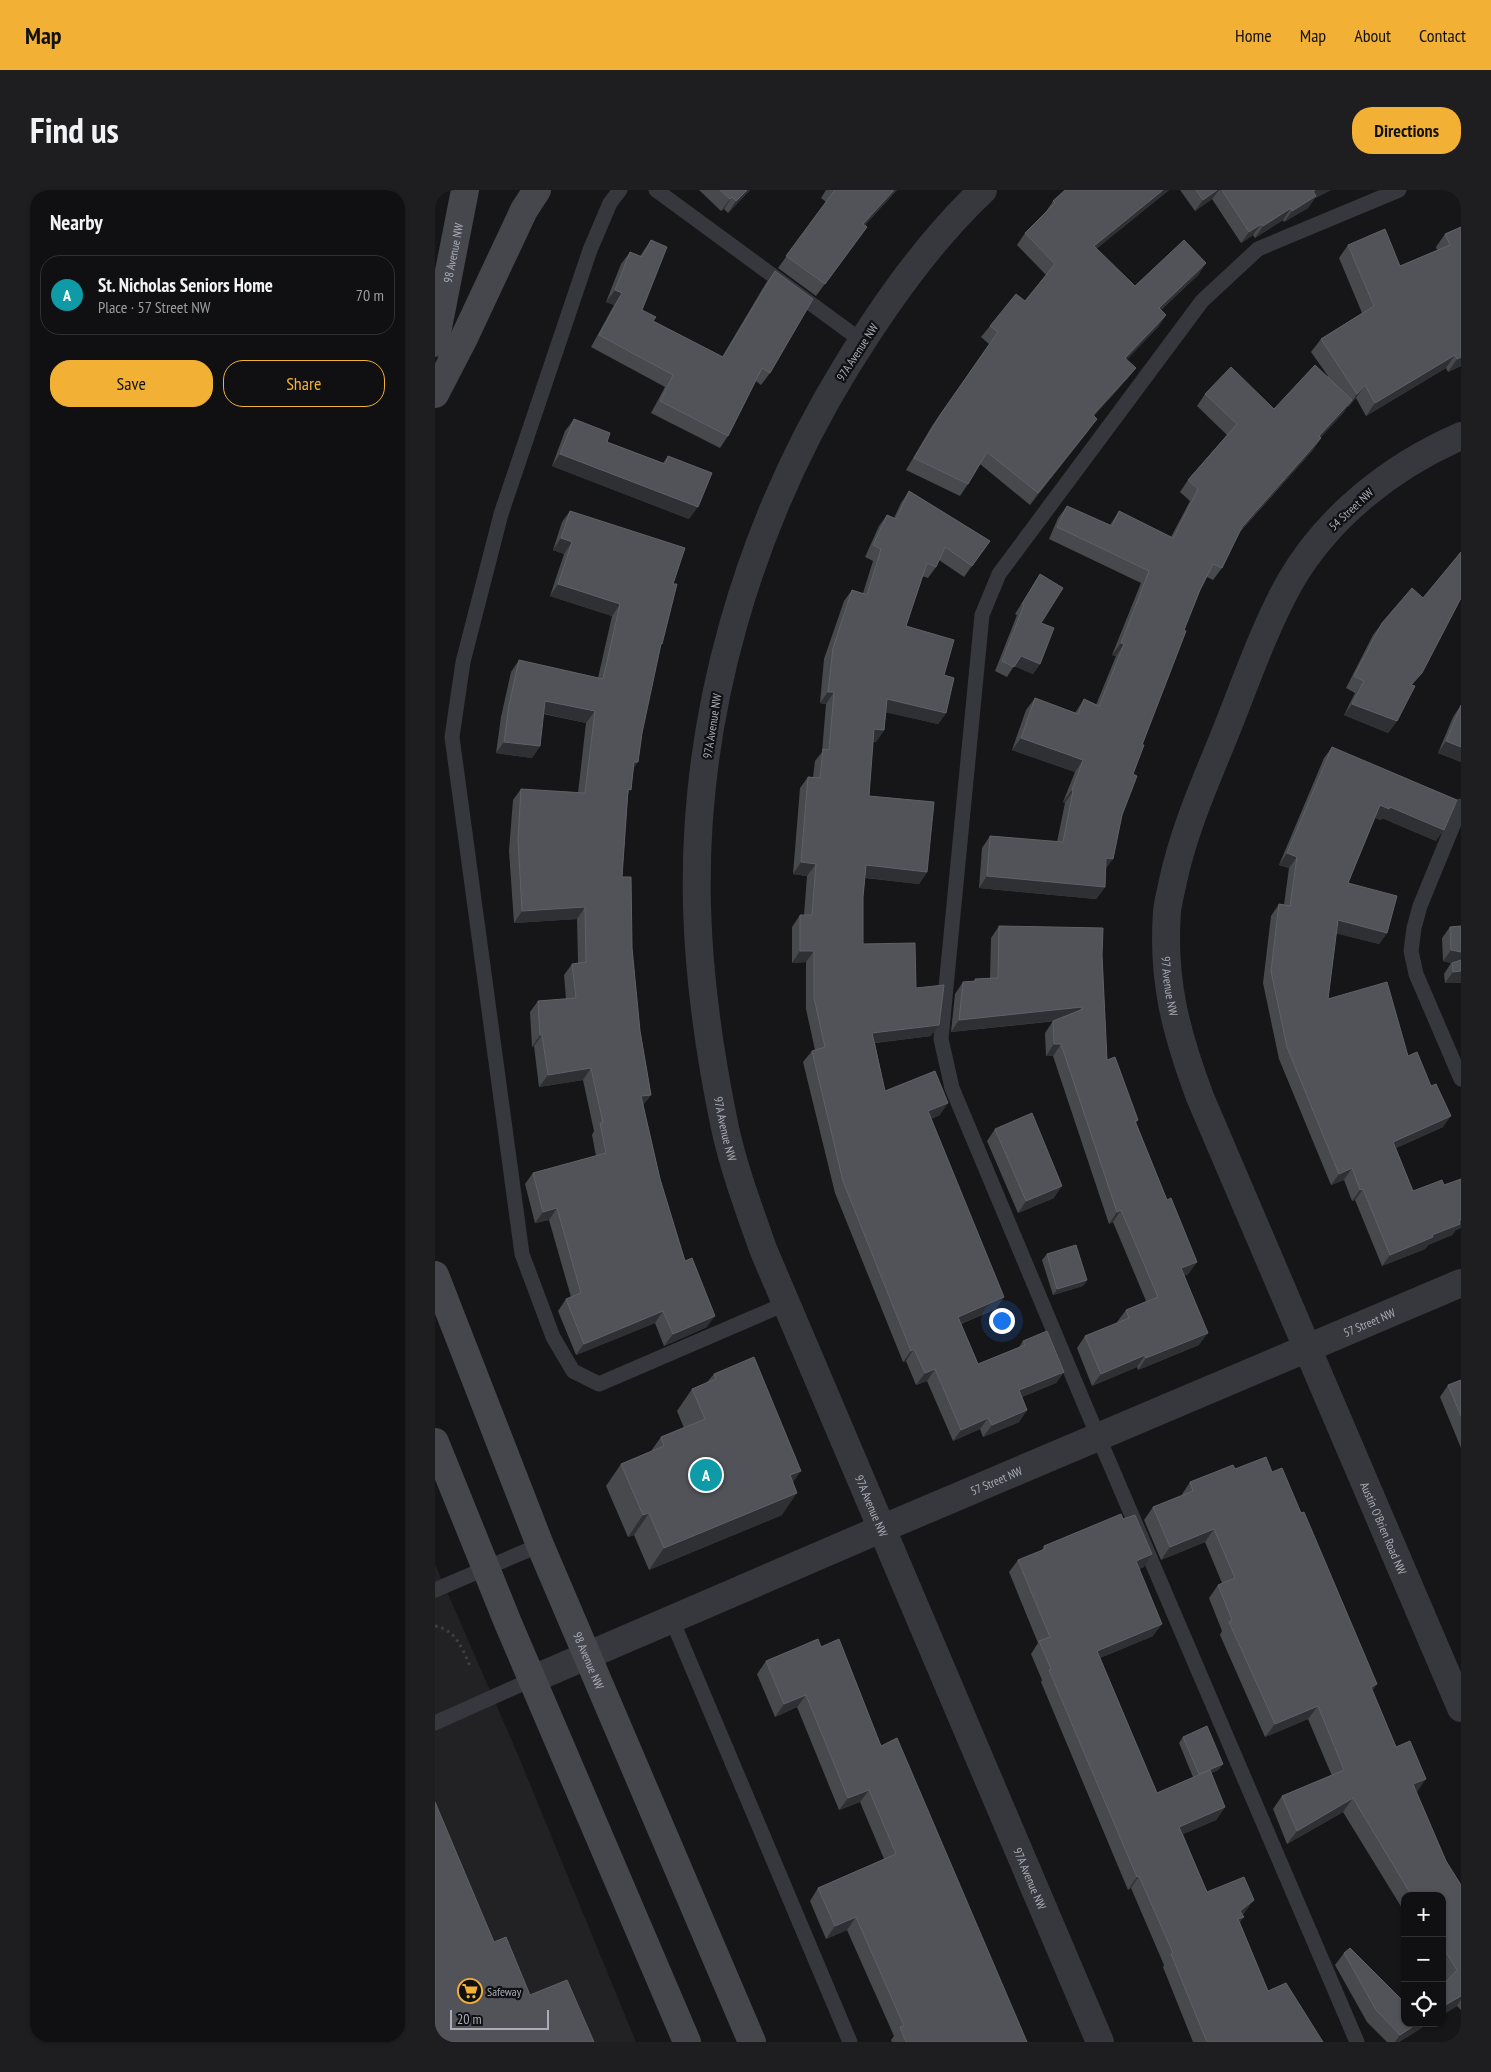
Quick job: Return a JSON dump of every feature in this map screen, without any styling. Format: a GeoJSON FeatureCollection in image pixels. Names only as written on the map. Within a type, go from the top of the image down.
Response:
{"type":"FeatureCollection","features":[{"type":"Feature","properties":{"kind":"main road"},"geometry":{"type":"LineString","coordinates":[[456,190],[460,222]]}},
{"type":"Feature","properties":{"kind":"main road","name":"98 Avenue NW"},"geometry":{"type":"LineString","coordinates":[[435,343],[465,190]]}},
{"type":"Feature","properties":{"kind":"main road"},"geometry":{"type":"LineString","coordinates":[[435,394],[525,210],[537,190]]}},
{"type":"Feature","properties":{"kind":"main road","name":"98 Avenue NW"},"geometry":{"type":"LineString","coordinates":[[435,1275],[540,1545],[752,2042]]}},
{"type":"Feature","properties":{"kind":"main road"},"geometry":{"type":"LineString","coordinates":[[435,1442],[533,1680],[687,2042]]}},
{"type":"Feature","properties":{"kind":"street","name":"97A Avenue NW"},"geometry":{"type":"LineString","coordinates":[[983,190],[963,209],[911,272],[862,341],[812,426],[777,503],[746,581],[723,664],[715,702],[703,782],[697,905],[702,981],[713,1062],[726,1130],[741,1187],[785,1304],[1100,2042]]}},
{"type":"Feature","properties":{"kind":"street","name":"54 Street NW"},"geometry":{"type":"LineString","coordinates":[[1273,616],[1290,582],[1314,546],[1345,513],[1382,482],[1415,458],[1461,436]]}},
{"type":"Feature","properties":{"kind":"street","name":"97 Avenue NW"},"geometry":{"type":"LineString","coordinates":[[1273,616],[1196,804],[1177,860],[1167,910],[1166,965],[1174,1020],[1187,1064],[1307,1349]]}},
{"type":"Feature","properties":{"kind":"street","name":"57 Street NW"},"geometry":{"type":"LineString","coordinates":[[533,1680],[881,1529],[1461,1283]]}},
{"type":"Feature","properties":{"kind":"street","name":"Austin O'Brien Road NW"},"geometry":{"type":"LineString","coordinates":[[1307,1349],[1461,1708]]}},
{"type":"Feature","properties":{"kind":"lane"},"geometry":{"type":"LineString","coordinates":[[620,190],[610,203],[590,250],[501,514],[463,662],[452,737],[522,1254],[553,1337],[573,1371],[599,1384],[785,1304]]}},
{"type":"Feature","properties":{"kind":"lane"},"geometry":{"type":"LineString","coordinates":[[657,190],[862,341]]}},
{"type":"Feature","properties":{"kind":"lane"},"geometry":{"type":"LineString","coordinates":[[1357,2042],[1098,1437],[952,1088],[941,1039],[982,615],[999,574],[1202,301],[1258,249],[1399,190]]}},
{"type":"Feature","properties":{"kind":"lane"},"geometry":{"type":"LineString","coordinates":[[1461,806],[1420,906],[1413,928],[1411,951],[1416,974],[1461,1080]]}},
{"type":"Feature","properties":{"kind":"lane"},"geometry":{"type":"LineString","coordinates":[[435,1590],[540,1545]]}},
{"type":"Feature","properties":{"kind":"lane"},"geometry":{"type":"LineString","coordinates":[[672,1620],[850,2042]]}},
{"type":"Feature","properties":{"kind":"lane"},"geometry":{"type":"LineString","coordinates":[[435,1723],[533,1680]]}},
{"type":"Feature","properties":{"kind":"path"},"geometry":{"type":"LineString","coordinates":[[435,1626],[449,1631],[455,1637],[470,1666]]}},
{"type":"Feature","properties":{"kind":"shaded area"},"geometry":{"type":"Polygon","coordinates":[[[435,1564],[518,1755],[636,2042],[435,2042],[435,1564]]]}},
{"type":"Feature","properties":{"kind":"building"},"geometry":{"type":"Polygon","coordinates":[[[720,190],[747,190],[736,201],[732,197],[730,199],[720,190]]]}},
{"type":"Feature","properties":{"kind":"building"},"geometry":{"type":"Polygon","coordinates":[[[834,190],[894,190],[863,224],[867,227],[825,284],[786,256],[834,190]]]}},
{"type":"Feature","properties":{"kind":"building"},"geometry":{"type":"Polygon","coordinates":[[[1065,190],[1163,190],[1094,246],[1135,286],[1184,240],[1206,263],[1159,308],[1166,315],[1125,358],[1136,368],[1093,415],[1097,419],[1038,493],[987,452],[968,484],[914,458],[940,415],[998,332],[990,326],[1016,294],[1025,301],[1055,264],[1025,233],[1055,203],[1053,201],[1065,190]]]}},
{"type":"Feature","properties":{"kind":"building"},"geometry":{"type":"Polygon","coordinates":[[[1196,190],[1217,190],[1203,200],[1196,190]]]}},
{"type":"Feature","properties":{"kind":"building"},"geometry":{"type":"Polygon","coordinates":[[[1222,190],[1315,190],[1313,191],[1316,196],[1292,211],[1291,208],[1263,226],[1261,224],[1249,232],[1222,190]]]}},
{"type":"Feature","properties":{"kind":"building"},"geometry":{"type":"Polygon","coordinates":[[[1461,227],[1461,357],[1457,359],[1455,355],[1375,403],[1365,385],[1357,394],[1321,339],[1374,306],[1348,245],[1385,229],[1400,266],[1450,245],[1445,234],[1461,227]]]}},
{"type":"Feature","properties":{"kind":"building"},"geometry":{"type":"Polygon","coordinates":[[[651,240],[667,247],[642,310],[656,317],[653,321],[723,357],[775,271],[813,299],[770,373],[762,368],[728,436],[660,401],[673,375],[599,335],[622,293],[615,290],[630,252],[642,257],[651,240]]]}},
{"type":"Feature","properties":{"kind":"building"},"geometry":{"type":"Polygon","coordinates":[[[1315,365],[1352,400],[1242,527],[1222,568],[1213,564],[1184,630],[1186,631],[1142,745],[1144,745],[1133,774],[1137,776],[1122,815],[1113,859],[1106,858],[1105,887],[987,876],[990,836],[1063,842],[1072,790],[1083,760],[1021,738],[1035,698],[1078,714],[1084,699],[1099,706],[1124,644],[1121,643],[1149,571],[1057,527],[1067,506],[1112,526],[1119,511],[1173,538],[1198,489],[1188,480],[1237,424],[1205,394],[1231,367],[1274,409],[1315,365]]]}},
{"type":"Feature","properties":{"kind":"building"},"geometry":{"type":"Polygon","coordinates":[[[574,419],[610,433],[607,442],[665,464],[668,456],[712,473],[698,507],[560,454],[574,419]]]}},
{"type":"Feature","properties":{"kind":"building"},"geometry":{"type":"Polygon","coordinates":[[[909,491],[990,541],[972,566],[945,547],[936,567],[927,563],[906,626],[954,640],[944,675],[954,678],[946,713],[887,699],[884,730],[874,729],[869,796],[934,802],[927,872],[866,865],[863,897],[863,944],[915,943],[916,988],[944,985],[939,1025],[872,1033],[885,1091],[935,1071],[948,1103],[928,1111],[1004,1297],[958,1317],[978,1364],[1025,1345],[1023,1341],[1047,1331],[1064,1372],[1019,1390],[1027,1410],[992,1425],[988,1418],[961,1430],[935,1369],[925,1373],[914,1349],[911,1351],[843,1181],[812,1051],[825,1047],[814,998],[814,951],[800,951],[800,915],[812,915],[816,864],[801,862],[808,777],[820,778],[823,749],[829,750],[834,692],[828,692],[833,648],[852,590],[867,595],[881,549],[873,545],[887,515],[896,519],[909,491]]]}},
{"type":"Feature","properties":{"kind":"building"},"geometry":{"type":"Polygon","coordinates":[[[570,511],[685,548],[673,584],[677,584],[661,644],[642,733],[638,762],[634,762],[631,790],[628,789],[622,877],[631,877],[632,948],[640,1031],[651,1095],[641,1096],[660,1179],[685,1261],[692,1258],[715,1316],[673,1334],[663,1311],[584,1344],[566,1299],[581,1293],[557,1208],[543,1212],[533,1173],[606,1153],[600,1123],[603,1123],[591,1068],[548,1075],[542,1035],[540,1035],[538,1001],[576,998],[572,964],[586,962],[585,907],[522,911],[518,839],[521,789],[585,793],[595,711],[545,701],[540,746],[504,742],[509,705],[519,660],[603,679],[620,604],[558,584],[572,542],[561,538],[570,511]]]}},
{"type":"Feature","properties":{"kind":"building"},"geometry":{"type":"Polygon","coordinates":[[[1461,552],[1461,598],[1422,673],[1411,685],[1415,686],[1397,721],[1352,704],[1364,681],[1354,676],[1382,623],[1412,588],[1423,598],[1461,552]]]}},
{"type":"Feature","properties":{"kind":"building"},"geometry":{"type":"Polygon","coordinates":[[[1040,574],[1063,588],[1041,623],[1054,628],[1040,664],[1021,656],[1014,667],[1002,661],[1024,605],[1022,604],[1040,574]]]}},
{"type":"Feature","properties":{"kind":"building"},"geometry":{"type":"Polygon","coordinates":[[[1461,705],[1461,747],[1446,741],[1461,705]]]}},
{"type":"Feature","properties":{"kind":"building"},"geometry":{"type":"Polygon","coordinates":[[[1332,747],[1457,800],[1444,830],[1390,807],[1389,809],[1380,805],[1348,883],[1397,896],[1387,933],[1338,920],[1328,999],[1387,982],[1408,1056],[1417,1052],[1431,1086],[1436,1084],[1451,1116],[1393,1142],[1413,1191],[1442,1180],[1444,1185],[1461,1179],[1460,1224],[1390,1255],[1363,1189],[1360,1190],[1352,1168],[1339,1174],[1287,1047],[1271,971],[1279,904],[1290,906],[1297,857],[1287,853],[1332,747]]]}},
{"type":"Feature","properties":{"kind":"building"},"geometry":{"type":"Polygon","coordinates":[[[999,926],[1103,928],[1102,955],[1107,1060],[1115,1057],[1138,1120],[1135,1121],[1167,1200],[1171,1198],[1197,1262],[1181,1268],[1208,1333],[1146,1358],[1145,1355],[1101,1374],[1085,1336],[1129,1318],[1126,1310],[1158,1297],[1121,1210],[1117,1212],[1061,1044],[1054,1044],[1053,1021],[1083,1009],[1082,1007],[959,1020],[963,982],[976,981],[975,979],[998,978],[999,926]]]}},
{"type":"Feature","properties":{"kind":"building"},"geometry":{"type":"Polygon","coordinates":[[[1461,926],[1461,952],[1451,950],[1450,927],[1461,926]]]}},
{"type":"Feature","properties":{"kind":"building"},"geometry":{"type":"Polygon","coordinates":[[[1461,960],[1461,971],[1453,972],[1452,963],[1461,960]]]}},
{"type":"Feature","properties":{"kind":"building"},"geometry":{"type":"Polygon","coordinates":[[[1032,1113],[1062,1186],[1026,1201],[995,1129],[1032,1113]]]}},
{"type":"Feature","properties":{"kind":"building"},"geometry":{"type":"Polygon","coordinates":[[[1076,1245],[1087,1280],[1057,1289],[1047,1254],[1076,1245]]]}},
{"type":"Feature","properties":{"kind":"building"},"geometry":{"type":"Polygon","coordinates":[[[754,1357],[801,1471],[790,1475],[797,1493],[664,1548],[649,1513],[643,1515],[621,1464],[664,1446],[661,1437],[705,1419],[692,1389],[716,1379],[714,1374],[754,1357]]]}},
{"type":"Feature","properties":{"kind":"building"},"geometry":{"type":"Polygon","coordinates":[[[1461,1380],[1461,1416],[1448,1385],[1461,1380]]]}},
{"type":"Feature","properties":{"kind":"building"},"geometry":{"type":"Polygon","coordinates":[[[1266,1457],[1272,1472],[1282,1468],[1301,1513],[1304,1512],[1377,1684],[1371,1687],[1396,1747],[1410,1741],[1426,1779],[1413,1784],[1446,1861],[1461,1885],[1461,1996],[1446,2005],[1446,1982],[1457,1970],[1446,1952],[1446,1892],[1410,1892],[1353,1798],[1297,1831],[1282,1796],[1344,1770],[1318,1706],[1275,1724],[1229,1622],[1232,1620],[1218,1585],[1235,1578],[1214,1529],[1170,1547],[1153,1507],[1193,1491],[1190,1482],[1233,1465],[1235,1469],[1266,1457]]]}},
{"type":"Feature","properties":{"kind":"building"},"geometry":{"type":"Polygon","coordinates":[[[1121,1514],[1123,1519],[1135,1515],[1152,1554],[1136,1561],[1162,1624],[1097,1651],[1157,1793],[1210,1770],[1225,1807],[1179,1827],[1207,1892],[1244,1877],[1254,1900],[1240,1911],[1244,1917],[1238,1919],[1268,1991],[1286,1983],[1323,2042],[1207,2042],[1171,1954],[1173,1953],[1139,1876],[1137,1877],[1049,1670],[1051,1669],[1039,1641],[1050,1637],[1018,1560],[1045,1549],[1044,1546],[1121,1514]]]}},
{"type":"Feature","properties":{"kind":"building"},"geometry":{"type":"Polygon","coordinates":[[[818,1639],[821,1647],[839,1639],[881,1746],[897,1738],[1027,2042],[906,2042],[900,2027],[904,2026],[856,1917],[835,1926],[818,1888],[896,1854],[869,1790],[848,1798],[806,1695],[784,1704],[766,1661],[818,1639]]]}},
{"type":"Feature","properties":{"kind":"building"},"geometry":{"type":"Polygon","coordinates":[[[1207,1726],[1223,1764],[1199,1774],[1183,1737],[1207,1726]]]}},
{"type":"Feature","properties":{"kind":"building"},"geometry":{"type":"Polygon","coordinates":[[[435,1802],[494,1942],[506,1937],[530,1995],[567,1980],[594,2042],[435,2042],[435,1802]]]}},
{"type":"Feature","properties":{"kind":"building"},"geometry":{"type":"Polygon","coordinates":[[[1350,1948],[1401,1999],[1401,2027],[1412,2027],[1400,2035],[1376,2010],[1344,1953],[1350,1948]]]}},
{"type":"Feature","properties":{"kind":"place","name":"St. Nicholas Seniors Home"},"geometry":{"type":"Point","coordinates":[706,1475]}},
{"type":"Feature","properties":{"kind":"place","name":"Safeway"},"geometry":{"type":"Point","coordinates":[470,1991]}}]}
